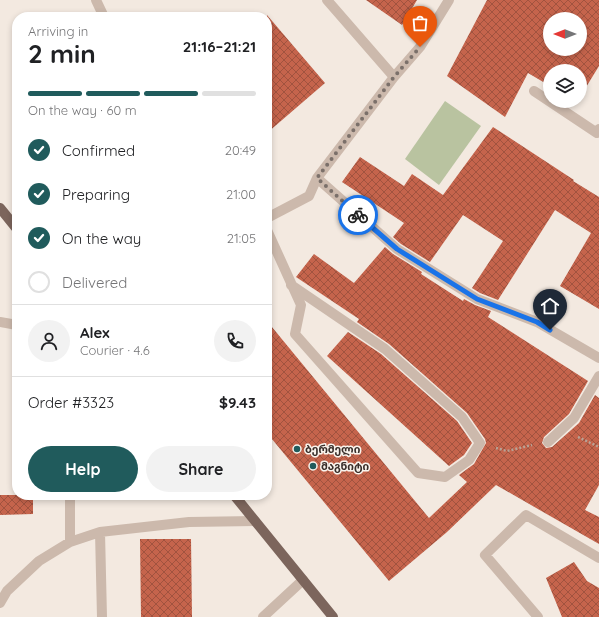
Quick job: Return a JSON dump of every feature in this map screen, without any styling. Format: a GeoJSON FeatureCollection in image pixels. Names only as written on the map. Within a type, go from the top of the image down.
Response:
{"type":"FeatureCollection","features":[{"type":"Feature","properties":{"kind":"main road"},"geometry":{"type":"LineString","coordinates":[[0,208],[12,223]]}},
{"type":"Feature","properties":{"kind":"main road"},"geometry":{"type":"LineString","coordinates":[[238,500],[333,617]]}},
{"type":"Feature","properties":{"kind":"lane"},"geometry":{"type":"LineString","coordinates":[[96,0],[102,12]]}},
{"type":"Feature","properties":{"kind":"lane"},"geometry":{"type":"LineString","coordinates":[[327,0],[394,77]]}},
{"type":"Feature","properties":{"kind":"lane"},"geometry":{"type":"LineString","coordinates":[[272,215],[309,196],[317,178],[394,77],[420,47],[449,0]]}},
{"type":"Feature","properties":{"kind":"lane"},"geometry":{"type":"LineString","coordinates":[[534,91],[597,132],[599,129]]}},
{"type":"Feature","properties":{"kind":"lane"},"geometry":{"type":"LineString","coordinates":[[317,178],[397,249],[477,299],[537,322],[599,358]]}},
{"type":"Feature","properties":{"kind":"lane"},"geometry":{"type":"LineString","coordinates":[[272,241],[291,285],[301,306],[295,334],[418,473],[445,477],[469,460],[480,443],[462,417],[385,350],[291,285]]}},
{"type":"Feature","properties":{"kind":"lane"},"geometry":{"type":"LineString","coordinates":[[0,322],[12,324]]}},
{"type":"Feature","properties":{"kind":"lane"},"geometry":{"type":"LineString","coordinates":[[548,442],[574,418],[599,376]]}},
{"type":"Feature","properties":{"kind":"lane"},"geometry":{"type":"LineString","coordinates":[[70,500],[70,542]]}},
{"type":"Feature","properties":{"kind":"lane"},"geometry":{"type":"LineString","coordinates":[[538,617],[485,555],[526,515],[599,558]]}},
{"type":"Feature","properties":{"kind":"lane"},"geometry":{"type":"LineString","coordinates":[[0,602],[7,591],[39,561],[70,542],[100,532],[189,522],[255,521]]}},
{"type":"Feature","properties":{"kind":"lane"},"geometry":{"type":"LineString","coordinates":[[100,532],[102,617]]}},
{"type":"Feature","properties":{"kind":"lane"},"geometry":{"type":"LineString","coordinates":[[263,617],[303,580]]}},
{"type":"Feature","properties":{"kind":"path"},"geometry":{"type":"LineString","coordinates":[[480,443],[507,451],[548,442]]}},
{"type":"Feature","properties":{"kind":"green space"},"geometry":{"type":"Polygon","coordinates":[[[445,101],[481,126],[439,185],[405,159],[445,101]]]}},
{"type":"Feature","properties":{"kind":"building"},"geometry":{"type":"Polygon","coordinates":[[[366,0],[417,0],[402,25],[366,0]]]}},
{"type":"Feature","properties":{"kind":"building"},"geometry":{"type":"Polygon","coordinates":[[[487,0],[599,0],[599,66],[587,86],[587,64],[543,64],[543,82],[528,73],[505,117],[447,76],[487,0]]]}},
{"type":"Feature","properties":{"kind":"building"},"geometry":{"type":"Polygon","coordinates":[[[272,21],[325,83],[272,129],[272,21]]]}},
{"type":"Feature","properties":{"kind":"building"},"geometry":{"type":"Polygon","coordinates":[[[493,127],[599,197],[599,309],[560,286],[591,233],[555,210],[498,300],[472,288],[503,241],[463,215],[430,262],[401,244],[393,237],[404,223],[342,182],[360,157],[404,186],[412,174],[443,195],[493,127]]]}},
{"type":"Feature","properties":{"kind":"building"},"geometry":{"type":"Polygon","coordinates":[[[385,247],[393,254],[422,272],[421,274],[463,301],[464,299],[491,311],[488,317],[588,381],[569,414],[544,437],[542,443],[546,448],[552,447],[579,423],[595,395],[599,398],[599,485],[585,510],[599,517],[599,544],[496,485],[447,532],[389,581],[272,439],[272,327],[429,518],[467,482],[459,475],[474,464],[486,443],[485,439],[467,413],[389,344],[357,322],[359,319],[296,277],[314,254],[354,283],[385,247]]]}},
{"type":"Feature","properties":{"kind":"building"},"geometry":{"type":"Polygon","coordinates":[[[348,332],[381,354],[457,421],[472,443],[464,455],[449,466],[327,356],[348,332]]]}},
{"type":"Feature","properties":{"kind":"building"},"geometry":{"type":"Polygon","coordinates":[[[0,495],[12,495],[12,500],[33,500],[33,514],[0,515],[0,495]]]}},
{"type":"Feature","properties":{"kind":"building"},"geometry":{"type":"Polygon","coordinates":[[[140,539],[191,539],[192,617],[141,617],[140,539]]]}},
{"type":"Feature","properties":{"kind":"building"},"geometry":{"type":"Polygon","coordinates":[[[574,562],[587,581],[599,588],[599,617],[562,617],[546,578],[574,562]]]}},
{"type":"Feature","properties":{"kind":"way so far"},"geometry":{"type":"LineString","coordinates":[[358,215],[317,178],[394,77],[420,47]]}},
{"type":"Feature","properties":{"kind":"place","name":"ბერმელი"},"geometry":{"type":"Point","coordinates":[297,449]}},
{"type":"Feature","properties":{"kind":"place","name":"მაგნიტი"},"geometry":{"type":"Point","coordinates":[313,466]}},
{"type":"Feature","properties":{"kind":"route"},"geometry":{"type":"LineString","coordinates":[[358,215],[397,249],[477,299],[537,322],[550,330]]}}]}
